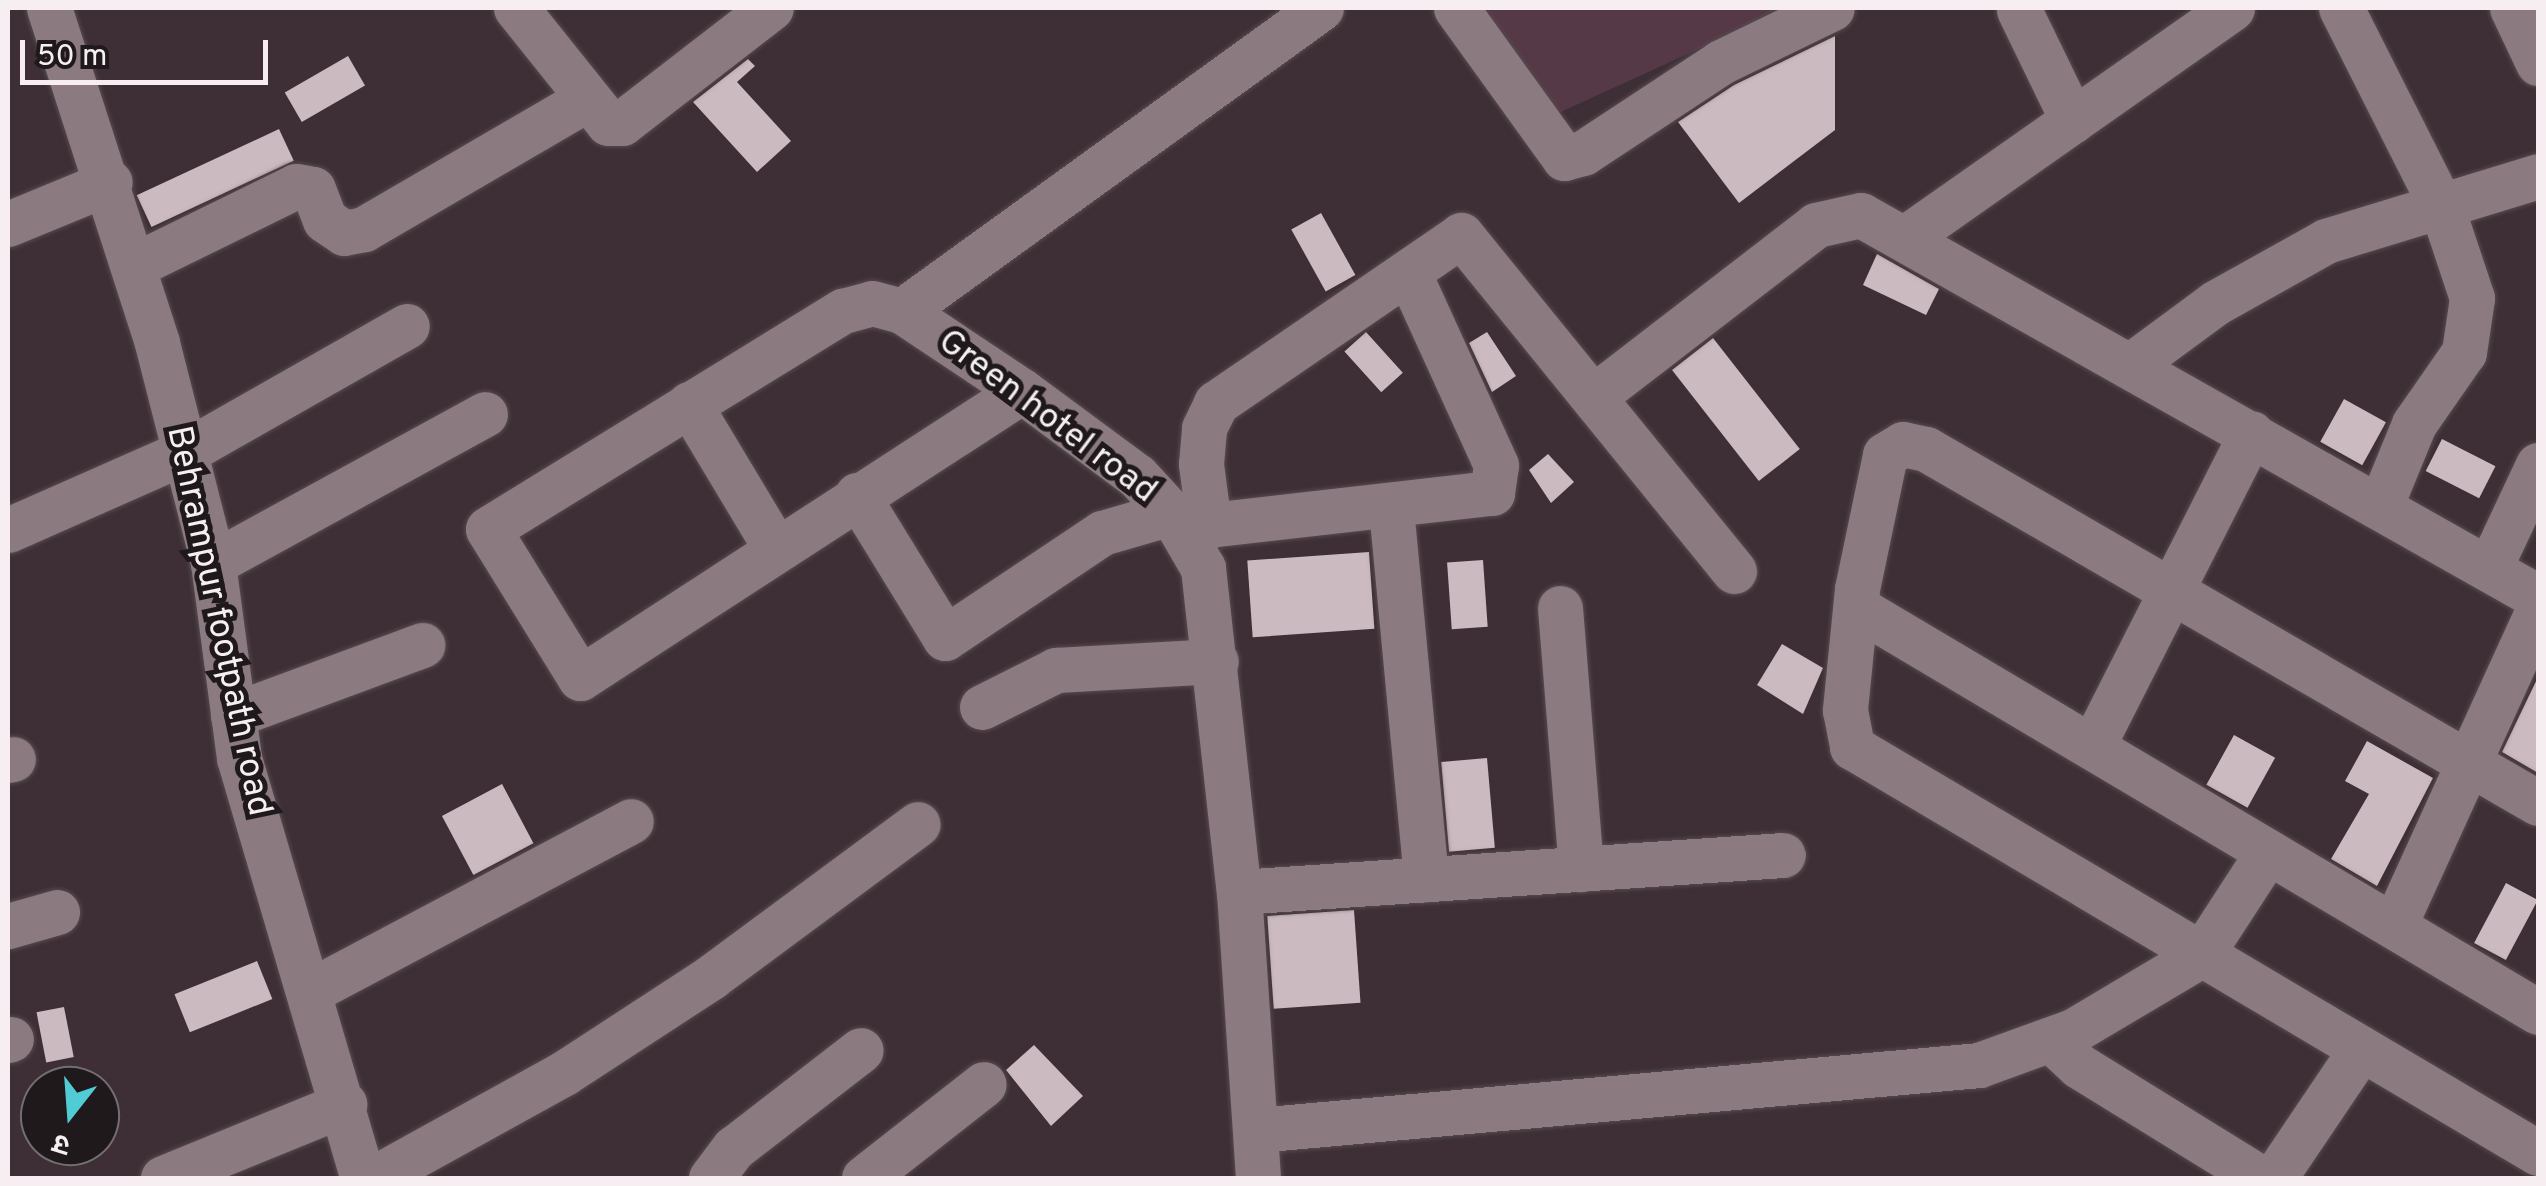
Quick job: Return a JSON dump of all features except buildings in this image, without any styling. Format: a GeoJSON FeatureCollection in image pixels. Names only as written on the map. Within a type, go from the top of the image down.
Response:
{"type":"FeatureCollection","features":[{"type":"Feature","properties":{"kind":"street"},"geometry":{"type":"LineString","coordinates":[[516,8],[608,123],[622,123],[771,8]]}},
{"type":"Feature","properties":{"kind":"street"},"geometry":{"type":"LineString","coordinates":[[902,310],[1321,8]]}},
{"type":"Feature","properties":{"kind":"street"},"geometry":{"type":"LineString","coordinates":[[1456,8],[1564,158],[1583,153],[1721,62],[1832,8]]}},
{"type":"Feature","properties":{"kind":"street"},"geometry":{"type":"LineString","coordinates":[[1908,236],[2232,8]]}},
{"type":"Feature","properties":{"kind":"street"},"geometry":{"type":"LineString","coordinates":[[2512,8],[2538,63]]}},
{"type":"Feature","properties":{"kind":"street"},"geometry":{"type":"LineString","coordinates":[[2344,9],[2442,208],[2472,298],[2469,336],[2451,376],[2414,424],[2380,507]]}},
{"type":"Feature","properties":{"kind":"street"},"geometry":{"type":"LineString","coordinates":[[2019,10],[2073,121]]}},
{"type":"Feature","properties":{"kind":"street","name":"Behrampur footpath road"},"geometry":{"type":"LineString","coordinates":[[58,13],[135,265],[213,564],[239,758],[363,1178]]}},
{"type":"Feature","properties":{"kind":"street"},"geometry":{"type":"LineString","coordinates":[[135,265],[296,186],[313,189],[325,220],[344,233],[364,230],[587,99]]}},
{"type":"Feature","properties":{"kind":"street"},"geometry":{"type":"LineString","coordinates":[[2132,364],[2273,266],[2380,221],[2442,208],[2538,176]]}},
{"type":"Feature","properties":{"kind":"street"},"geometry":{"type":"LineString","coordinates":[[8,224],[110,182]]}},
{"type":"Feature","properties":{"kind":"street"},"geometry":{"type":"LineString","coordinates":[[1593,398],[1816,225],[1861,215],[1908,236],[2538,597]]}},
{"type":"Feature","properties":{"kind":"street"},"geometry":{"type":"LineString","coordinates":[[1190,526],[1204,428],[1216,403],[1462,235],[1734,572]]}},
{"type":"Feature","properties":{"kind":"street"},"geometry":{"type":"LineString","coordinates":[[857,495],[945,638],[1102,533],[1480,498],[1498,483],[1489,446],[1408,272]]}},
{"type":"Feature","properties":{"kind":"street","name":"Green hotel road"},"geometry":{"type":"LineString","coordinates":[[775,547],[580,678],[488,529],[843,311],[872,302],[902,310],[1022,390],[1138,476],[1190,526],[1203,568],[1216,661],[1239,892],[1258,1178]]}},
{"type":"Feature","properties":{"kind":"street"},"geometry":{"type":"LineString","coordinates":[[8,530],[185,452],[407,326]]}},
{"type":"Feature","properties":{"kind":"street"},"geometry":{"type":"LineString","coordinates":[[689,404],[775,547],[1022,390]]}},
{"type":"Feature","properties":{"kind":"street"},"geometry":{"type":"LineString","coordinates":[[213,564],[485,414]]}},
{"type":"Feature","properties":{"kind":"street"},"geometry":{"type":"LineString","coordinates":[[2092,747],[2251,433]]}},
{"type":"Feature","properties":{"kind":"street"},"geometry":{"type":"LineString","coordinates":[[2538,802],[1926,449],[1903,444],[1882,463],[1856,607],[1845,710],[1852,747],[2538,1153]]}},
{"type":"Feature","properties":{"kind":"street"},"geometry":{"type":"LineString","coordinates":[[2488,569],[2538,465]]}},
{"type":"Feature","properties":{"kind":"street"},"geometry":{"type":"LineString","coordinates":[[1391,508],[1426,880]]}},
{"type":"Feature","properties":{"kind":"street"},"geometry":{"type":"LineString","coordinates":[[1856,607],[2538,1012]]}},
{"type":"Feature","properties":{"kind":"street"},"geometry":{"type":"LineString","coordinates":[[1560,608],[1581,869]]}},
{"type":"Feature","properties":{"kind":"street"},"geometry":{"type":"LineString","coordinates":[[2394,926],[2538,610]]}},
{"type":"Feature","properties":{"kind":"street"},"geometry":{"type":"LineString","coordinates":[[233,714],[422,645]]}},
{"type":"Feature","properties":{"kind":"street"},"geometry":{"type":"LineString","coordinates":[[982,707],[1056,670],[1216,661]]}},
{"type":"Feature","properties":{"kind":"street"},"geometry":{"type":"LineString","coordinates":[[310,991],[631,820]]}},
{"type":"Feature","properties":{"kind":"street"},"geometry":{"type":"LineString","coordinates":[[374,1178],[564,1073],[725,967],[918,824]]}},
{"type":"Feature","properties":{"kind":"street"},"geometry":{"type":"LineString","coordinates":[[1257,1130],[1979,1065],[2051,1040],[2201,955],[2268,852]]}},
{"type":"Feature","properties":{"kind":"street"},"geometry":{"type":"LineString","coordinates":[[1239,892],[1783,855]]}},
{"type":"Feature","properties":{"kind":"street"},"geometry":{"type":"LineString","coordinates":[[8,926],[57,912]]}},
{"type":"Feature","properties":{"kind":"street"},"geometry":{"type":"LineString","coordinates":[[2051,1040],[2079,1066],[2260,1178]]}},
{"type":"Feature","properties":{"kind":"street"},"geometry":{"type":"LineString","coordinates":[[2274,1178],[2361,1049]]}},
{"type":"Feature","properties":{"kind":"street"},"geometry":{"type":"LineString","coordinates":[[711,1178],[734,1148],[861,1050]]}},
{"type":"Feature","properties":{"kind":"street"},"geometry":{"type":"LineString","coordinates":[[864,1178],[984,1084]]}},
{"type":"Feature","properties":{"kind":"street"},"geometry":{"type":"LineString","coordinates":[[163,1178],[344,1104]]}},
{"type":"Feature","properties":{"kind":"shaded area"},"geometry":{"type":"Polygon","coordinates":[[[1481,8],[1789,8],[1543,120],[1481,8]]]}}]}
